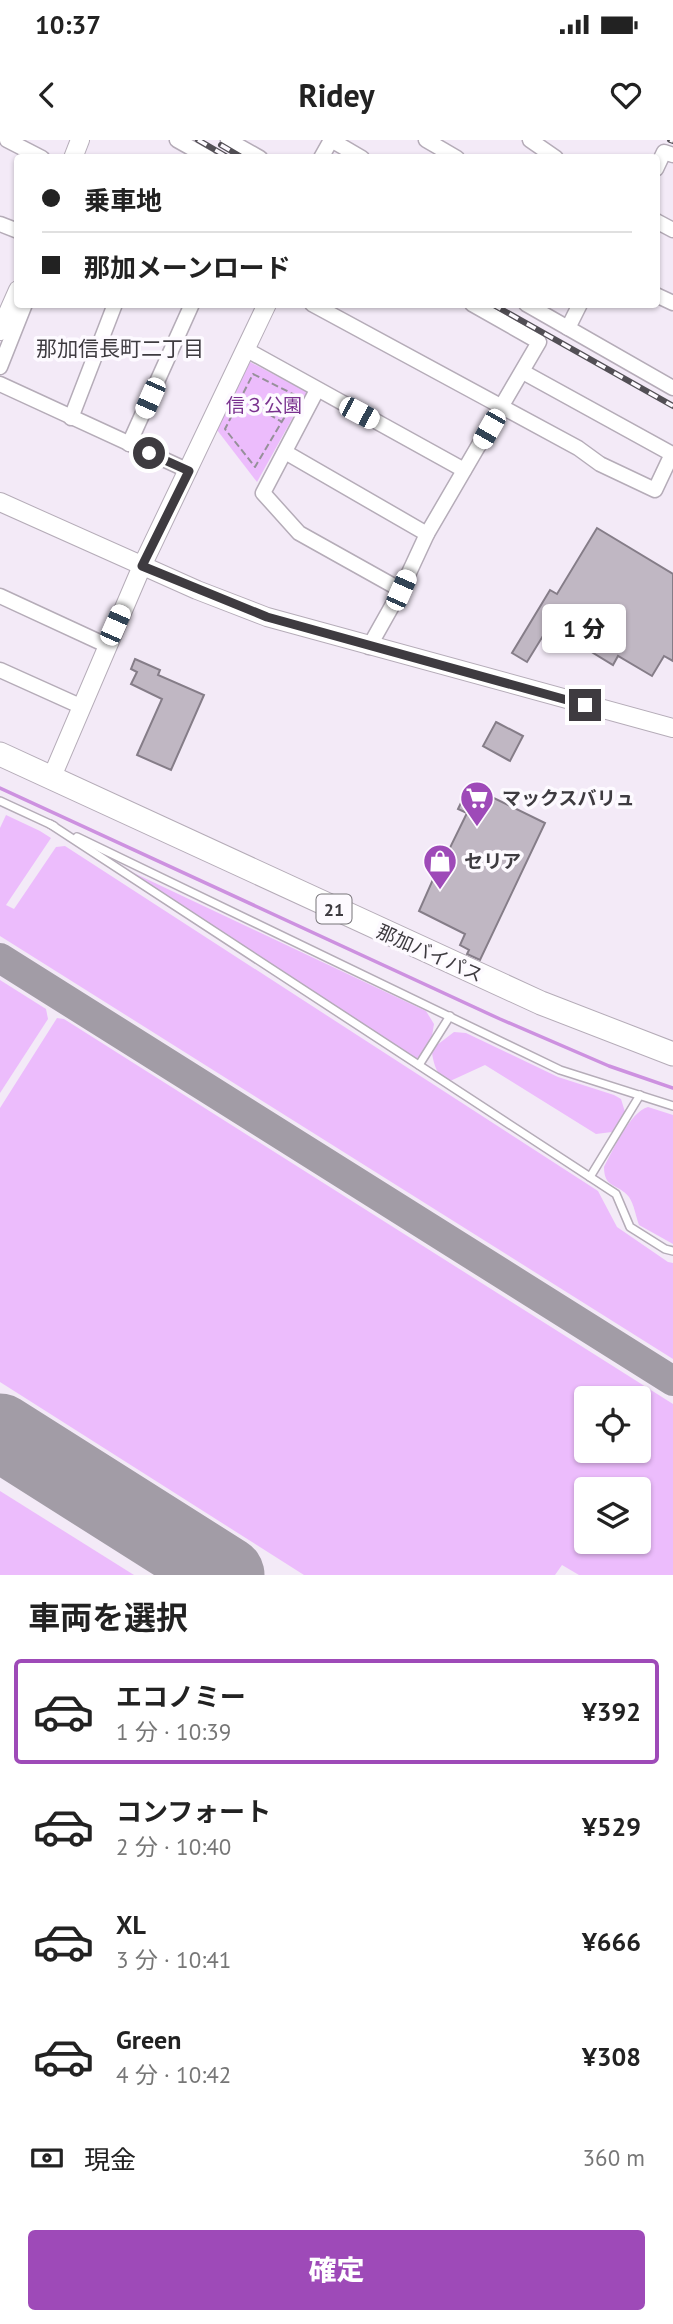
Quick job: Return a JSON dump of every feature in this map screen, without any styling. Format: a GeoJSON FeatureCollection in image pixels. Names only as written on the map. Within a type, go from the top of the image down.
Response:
{"type":"FeatureCollection","features":[{"type":"Feature","properties":{"kind":"highway","name":"那加バイパス"},"geometry":{"type":"LineString","coordinates":[[0,754],[541,1003],[673,1054]]}},
{"type":"Feature","properties":{"kind":"highway","name":"那加バイパス"},"geometry":{"type":"LineString","coordinates":[[0,771],[516,1007],[583,1036],[673,1069]]}},
{"type":"Feature","properties":{"kind":"street"},"geometry":{"type":"LineString","coordinates":[[7,140],[34,154]]}},
{"type":"Feature","properties":{"kind":"street"},"geometry":{"type":"LineString","coordinates":[[177,140],[202,154]]}},
{"type":"Feature","properties":{"kind":"street"},"geometry":{"type":"LineString","coordinates":[[228,140],[253,154]]}},
{"type":"Feature","properties":{"kind":"street"},"geometry":{"type":"LineString","coordinates":[[331,140],[355,154]]}},
{"type":"Feature","properties":{"kind":"street"},"geometry":{"type":"LineString","coordinates":[[426,140],[450,154]]}},
{"type":"Feature","properties":{"kind":"street"},"geometry":{"type":"LineString","coordinates":[[530,140],[550,154]]}},
{"type":"Feature","properties":{"kind":"street"},"geometry":{"type":"LineString","coordinates":[[660,160],[664,152],[673,155]]}},
{"type":"Feature","properties":{"kind":"street"},"geometry":{"type":"LineString","coordinates":[[0,331],[14,299]]}},
{"type":"Feature","properties":{"kind":"street"},"geometry":{"type":"LineString","coordinates":[[0,368],[23,308]]}},
{"type":"Feature","properties":{"kind":"street"},"geometry":{"type":"LineString","coordinates":[[71,418],[113,308]]}},
{"type":"Feature","properties":{"kind":"street"},"geometry":{"type":"LineString","coordinates":[[129,444],[190,308]]}},
{"type":"Feature","properties":{"kind":"street"},"geometry":{"type":"LineString","coordinates":[[51,779],[106,645],[265,308]]}},
{"type":"Feature","properties":{"kind":"street"},"geometry":{"type":"LineString","coordinates":[[319,308],[578,448],[600,464],[655,490],[672,454],[523,372]]}},
{"type":"Feature","properties":{"kind":"street"},"geometry":{"type":"LineString","coordinates":[[369,647],[401,590],[427,534],[539,342],[479,308]]}},
{"type":"Feature","properties":{"kind":"street"},"geometry":{"type":"LineString","coordinates":[[533,308],[673,388]]}},
{"type":"Feature","properties":{"kind":"street"},"geometry":{"type":"LineString","coordinates":[[568,328],[578,308]]}},
{"type":"Feature","properties":{"kind":"street"},"geometry":{"type":"LineString","coordinates":[[247,350],[464,470]]}},
{"type":"Feature","properties":{"kind":"street"},"geometry":{"type":"LineString","coordinates":[[0,384],[189,471]]}},
{"type":"Feature","properties":{"kind":"street"},"geometry":{"type":"LineString","coordinates":[[317,390],[263,492],[299,533],[401,590]]}},
{"type":"Feature","properties":{"kind":"street"},"geometry":{"type":"LineString","coordinates":[[285,452],[427,534]]}},
{"type":"Feature","properties":{"kind":"street"},"geometry":{"type":"LineString","coordinates":[[0,502],[142,566],[267,617],[673,728]]}},
{"type":"Feature","properties":{"kind":"street"},"geometry":{"type":"LineString","coordinates":[[0,596],[106,645]]}},
{"type":"Feature","properties":{"kind":"street"},"geometry":{"type":"LineString","coordinates":[[0,670],[80,706]]}},
{"type":"Feature","properties":{"kind":"lane"},"geometry":{"type":"LineString","coordinates":[[0,801],[560,1070],[673,1107]]}},
{"type":"Feature","properties":{"kind":"lane"},"geometry":{"type":"LineString","coordinates":[[50,824],[616,1194],[629,1227],[673,1251]]}},
{"type":"Feature","properties":{"kind":"lane"},"geometry":{"type":"LineString","coordinates":[[419,1065],[450,1016]]}},
{"type":"Feature","properties":{"kind":"lane"},"geometry":{"type":"LineString","coordinates":[[590,1177],[640,1096]]}},
{"type":"Feature","properties":{"kind":"path"},"geometry":{"type":"LineString","coordinates":[[253,374],[297,396],[255,467],[225,429],[241,398],[253,374]]}},
{"type":"Feature","properties":{"kind":"path"},"geometry":{"type":"LineString","coordinates":[[241,398],[282,422]]}},
{"type":"Feature","properties":{"kind":"green space","name":"信３公園"},"geometry":{"type":"Polygon","coordinates":[[[250,362],[307,392],[257,482],[217,430],[250,362]]]}},
{"type":"Feature","properties":{"kind":"green space"},"geometry":{"type":"Polygon","coordinates":[[[6,815],[51,838],[6,905],[14,909],[56,847],[65,846],[598,1191],[617,1227],[673,1263],[673,1359],[0,936],[0,828],[6,815]]]}},
{"type":"Feature","properties":{"kind":"green space"},"geometry":{"type":"Polygon","coordinates":[[[119,866],[426,1011],[434,1024],[431,1042],[418,1060],[118,869],[119,866]]]}},
{"type":"Feature","properties":{"kind":"green space"},"geometry":{"type":"Polygon","coordinates":[[[0,980],[46,1009],[48,1019],[0,1093],[0,980]]]}},
{"type":"Feature","properties":{"kind":"green space"},"geometry":{"type":"Polygon","coordinates":[[[57,1018],[64,1019],[645,1386],[574,1386],[574,1463],[651,1463],[651,1390],[673,1404],[673,1575],[579,1575],[562,1565],[555,1575],[304,1575],[0,1382],[0,1108],[57,1018]]]}},
{"type":"Feature","properties":{"kind":"green space"},"geometry":{"type":"Polygon","coordinates":[[[454,1032],[466,1033],[558,1077],[614,1095],[621,1099],[625,1112],[612,1132],[596,1134],[485,1065],[448,1082],[437,1070],[432,1053],[437,1045],[454,1032]]]}},
{"type":"Feature","properties":{"kind":"green space"},"geometry":{"type":"Polygon","coordinates":[[[648,1107],[673,1115],[673,1244],[639,1225],[629,1197],[609,1182],[605,1174],[604,1167],[623,1132],[641,1110],[648,1107]]]}},
{"type":"Feature","properties":{"kind":"green space"},"geometry":{"type":"Polygon","coordinates":[[[0,1491],[134,1575],[0,1575],[0,1491]]]}},
{"type":"Feature","properties":{"kind":"building"},"geometry":{"type":"Polygon","coordinates":[[[597,528],[673,574],[673,661],[664,656],[652,676],[618,656],[613,665],[549,626],[527,662],[512,653],[550,590],[557,594],[597,528]]]}},
{"type":"Feature","properties":{"kind":"building"},"geometry":{"type":"Polygon","coordinates":[[[135,659],[160,670],[158,675],[204,695],[171,770],[137,755],[162,699],[131,684],[137,672],[131,669],[135,659]]]}},
{"type":"Feature","properties":{"kind":"building"},"geometry":{"type":"Polygon","coordinates":[[[496,722],[523,736],[510,761],[483,746],[496,722]]]}},
{"type":"Feature","properties":{"kind":"building"},"geometry":{"type":"Polygon","coordinates":[[[469,786],[545,823],[480,960],[467,954],[469,950],[460,945],[465,934],[419,911],[442,859],[444,860],[467,813],[458,809],[469,786]]]}},
{"type":"Feature","properties":{"kind":"waterway"},"geometry":{"type":"LineString","coordinates":[[0,788],[500,1019],[609,1066],[673,1088]]}},
{"type":"Feature","properties":{"kind":"taxiway"},"geometry":{"type":"LineString","coordinates":[[0,958],[673,1381]]}},
{"type":"Feature","properties":{"kind":"runway"},"geometry":{"type":"LineString","coordinates":[[0,1432],[226,1575]]}},
{"type":"Feature","properties":{"kind":"railway"},"geometry":{"type":"LineString","coordinates":[[198,140],[222,154]]}},
{"type":"Feature","properties":{"kind":"railway"},"geometry":{"type":"LineString","coordinates":[[221,145],[236,154]]}},
{"type":"Feature","properties":{"kind":"railway"},"geometry":{"type":"LineString","coordinates":[[499,308],[673,406]]}},
{"type":"Feature","properties":{"kind":"place","name":"マックスバリュ"},"geometry":{"type":"Point","coordinates":[477,828]}},
{"type":"Feature","properties":{"kind":"place","name":"セリア"},"geometry":{"type":"Point","coordinates":[440,891]}},
{"type":"Feature","properties":{"kind":"district","name":"那加信長町二丁目"},"geometry":{"type":"Point","coordinates":[120,348]}},
{"type":"Feature","properties":{"kind":"route"},"geometry":{"type":"LineString","coordinates":[[149,453],[189,471],[142,566],[267,617],[585,705]]}}]}
